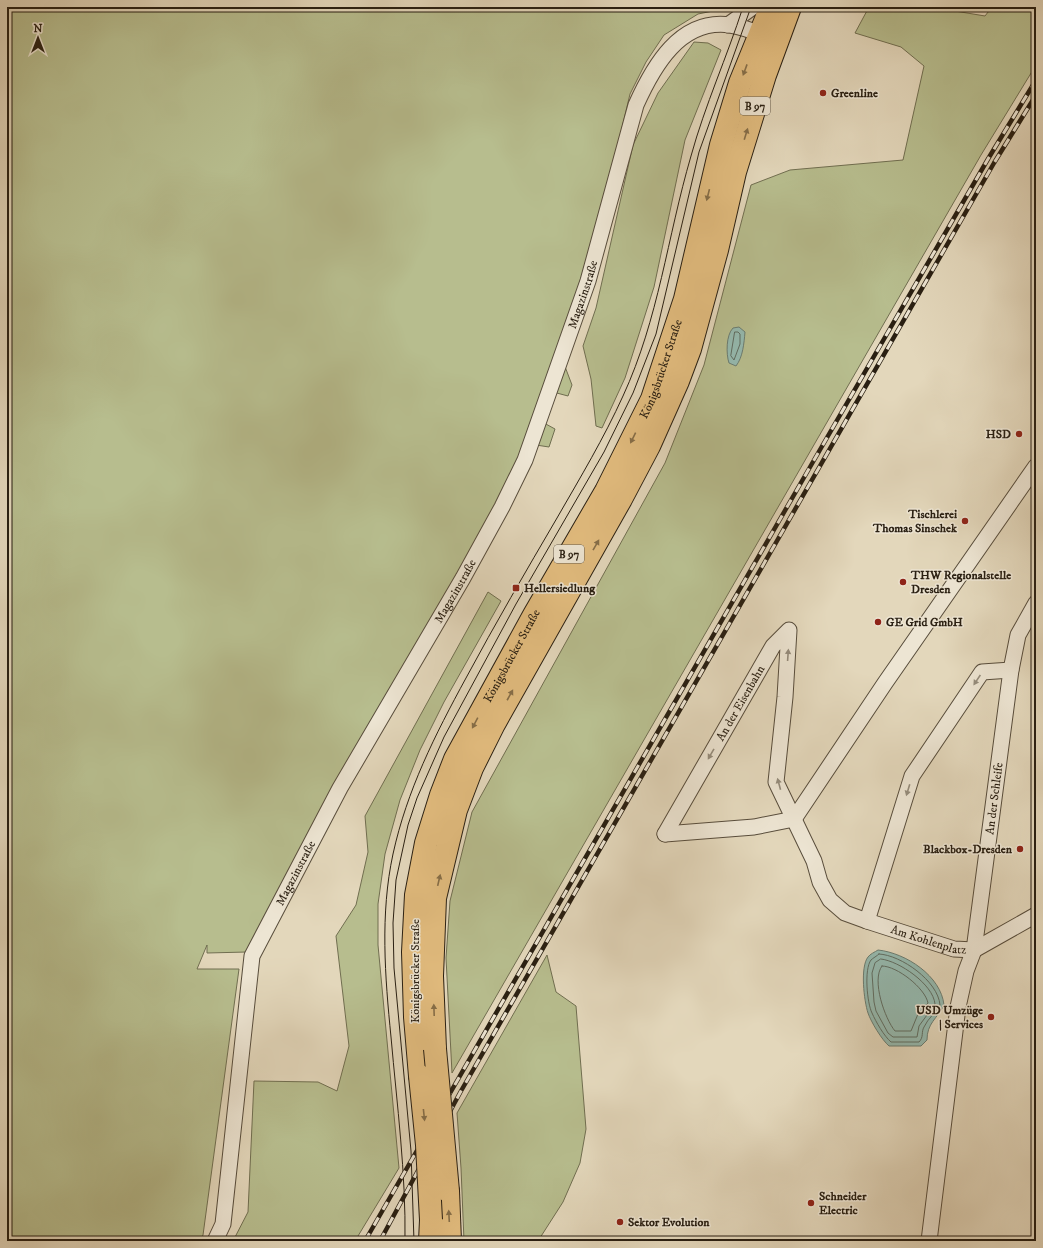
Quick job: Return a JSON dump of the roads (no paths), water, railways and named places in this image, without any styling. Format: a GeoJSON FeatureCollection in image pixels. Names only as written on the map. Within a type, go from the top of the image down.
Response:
{"type":"FeatureCollection","features":[{"type":"Feature","properties":{"kind":"main road","name":"Königsbrücker Straße"},"geometry":{"type":"LineString","coordinates":[[450,1241],[448,1191],[435,1049],[432,976],[435,898],[456,810],[472,768],[494,724],[621,500],[649,446],[678,381],[690,349],[717,250],[735,172],[765,75],[771,7]]}},
{"type":"Feature","properties":{"kind":"main road","name":"Königsbrücker Straße"},"geometry":{"type":"LineString","coordinates":[[430,1241],[431,1220],[415,1018],[413,960],[416,896],[426,843],[441,795],[455,759],[534,614],[606,491],[652,399],[685,299],[721,145],[740,84],[769,37],[790,7]]}},
{"type":"Feature","properties":{"kind":"street"},"geometry":{"type":"LineString","coordinates":[[728,25],[753,7]]}},
{"type":"Feature","properties":{"kind":"street","name":"Magazinstraße"},"geometry":{"type":"LineString","coordinates":[[215,1241],[223,1224],[252,956],[340,788],[460,583],[502,507],[525,460],[588,281],[636,105],[645,85],[654,69],[674,44],[683,36],[705,27],[728,25],[769,37]]}},
{"type":"Feature","properties":{"kind":"street"},"geometry":{"type":"LineString","coordinates":[[794,819],[884,683],[1036,466]]}},
{"type":"Feature","properties":{"kind":"street","name":"An der Schleife"},"geometry":{"type":"LineString","coordinates":[[974,950],[1011,670],[1018,635],[1036,603]]}},
{"type":"Feature","properties":{"kind":"street","name":"An der Eisenbahn"},"geometry":{"type":"LineString","coordinates":[[789,630],[785,696],[776,782],[794,819],[754,827],[665,834],[773,646],[789,630]]}},
{"type":"Feature","properties":{"kind":"street"},"geometry":{"type":"LineString","coordinates":[[867,921],[912,776],[982,672],[1011,670]]}},
{"type":"Feature","properties":{"kind":"street","name":"Am Kohlenplatz"},"geometry":{"type":"LineString","coordinates":[[794,819],[814,861],[820,882],[830,900],[845,913],[954,949],[974,950],[966,971],[958,1007],[929,1241]]}},
{"type":"Feature","properties":{"kind":"street"},"geometry":{"type":"LineString","coordinates":[[974,950],[1036,915]]}},
{"type":"Feature","properties":{"kind":"water"},"geometry":{"type":"Polygon","coordinates":[[[739,327],[745,332],[744,345],[742,354],[736,366],[729,363],[727,345],[729,335],[733,328],[739,327]]]}},
{"type":"Feature","properties":{"kind":"water"},"geometry":{"type":"Polygon","coordinates":[[[878,950],[889,952],[910,961],[929,976],[941,994],[944,1005],[929,1029],[927,1040],[921,1046],[889,1046],[869,1017],[864,993],[864,968],[868,957],[878,950]]]}},
{"type":"Feature","properties":{"kind":"tram line"},"geometry":{"type":"LineString","coordinates":[[405,1241],[403,1164],[387,992],[385,946],[386,899],[393,854],[399,830],[414,785],[443,721],[499,618],[600,443],[623,396],[635,367],[654,307],[683,187],[697,137],[743,7]]}},
{"type":"Feature","properties":{"kind":"tram line"},"geometry":{"type":"LineString","coordinates":[[414,1241],[411,1151],[394,968],[393,923],[396,880],[408,825],[417,798],[444,737],[516,604],[604,452],[633,393],[656,334],[699,152],[751,7]]}},
{"type":"Feature","properties":{"kind":"railway"},"geometry":{"type":"LineString","coordinates":[[365,1241],[988,159],[1036,80]]}},
{"type":"Feature","properties":{"kind":"railway"},"geometry":{"type":"LineString","coordinates":[[380,1241],[461,1091],[994,163],[1036,95]]}},
{"type":"Feature","properties":{"kind":"place","name":"Greenline"},"geometry":{"type":"Point","coordinates":[823,93]}},
{"type":"Feature","properties":{"kind":"place","name":"HSD"},"geometry":{"type":"Point","coordinates":[1019,434]}},
{"type":"Feature","properties":{"kind":"place","name":"Tischlerei Thomas Sinschek"},"geometry":{"type":"Point","coordinates":[965,521]}},
{"type":"Feature","properties":{"kind":"place","name":"THW Regionalstelle Dresden"},"geometry":{"type":"Point","coordinates":[903,582]}},
{"type":"Feature","properties":{"kind":"place","name":"Hellersiedlung"},"geometry":{"type":"Point","coordinates":[516,588]}},
{"type":"Feature","properties":{"kind":"place","name":"GE Grid GmbH"},"geometry":{"type":"Point","coordinates":[878,622]}},
{"type":"Feature","properties":{"kind":"place","name":"Blackbox-Dresden"},"geometry":{"type":"Point","coordinates":[1020,849]}},
{"type":"Feature","properties":{"kind":"place","name":"USD Umzüge | Services"},"geometry":{"type":"Point","coordinates":[991,1017]}},
{"type":"Feature","properties":{"kind":"place","name":"Schneider Electric"},"geometry":{"type":"Point","coordinates":[811,1203]}},
{"type":"Feature","properties":{"kind":"place","name":"Sektor Evolution"},"geometry":{"type":"Point","coordinates":[620,1222]}}]}
